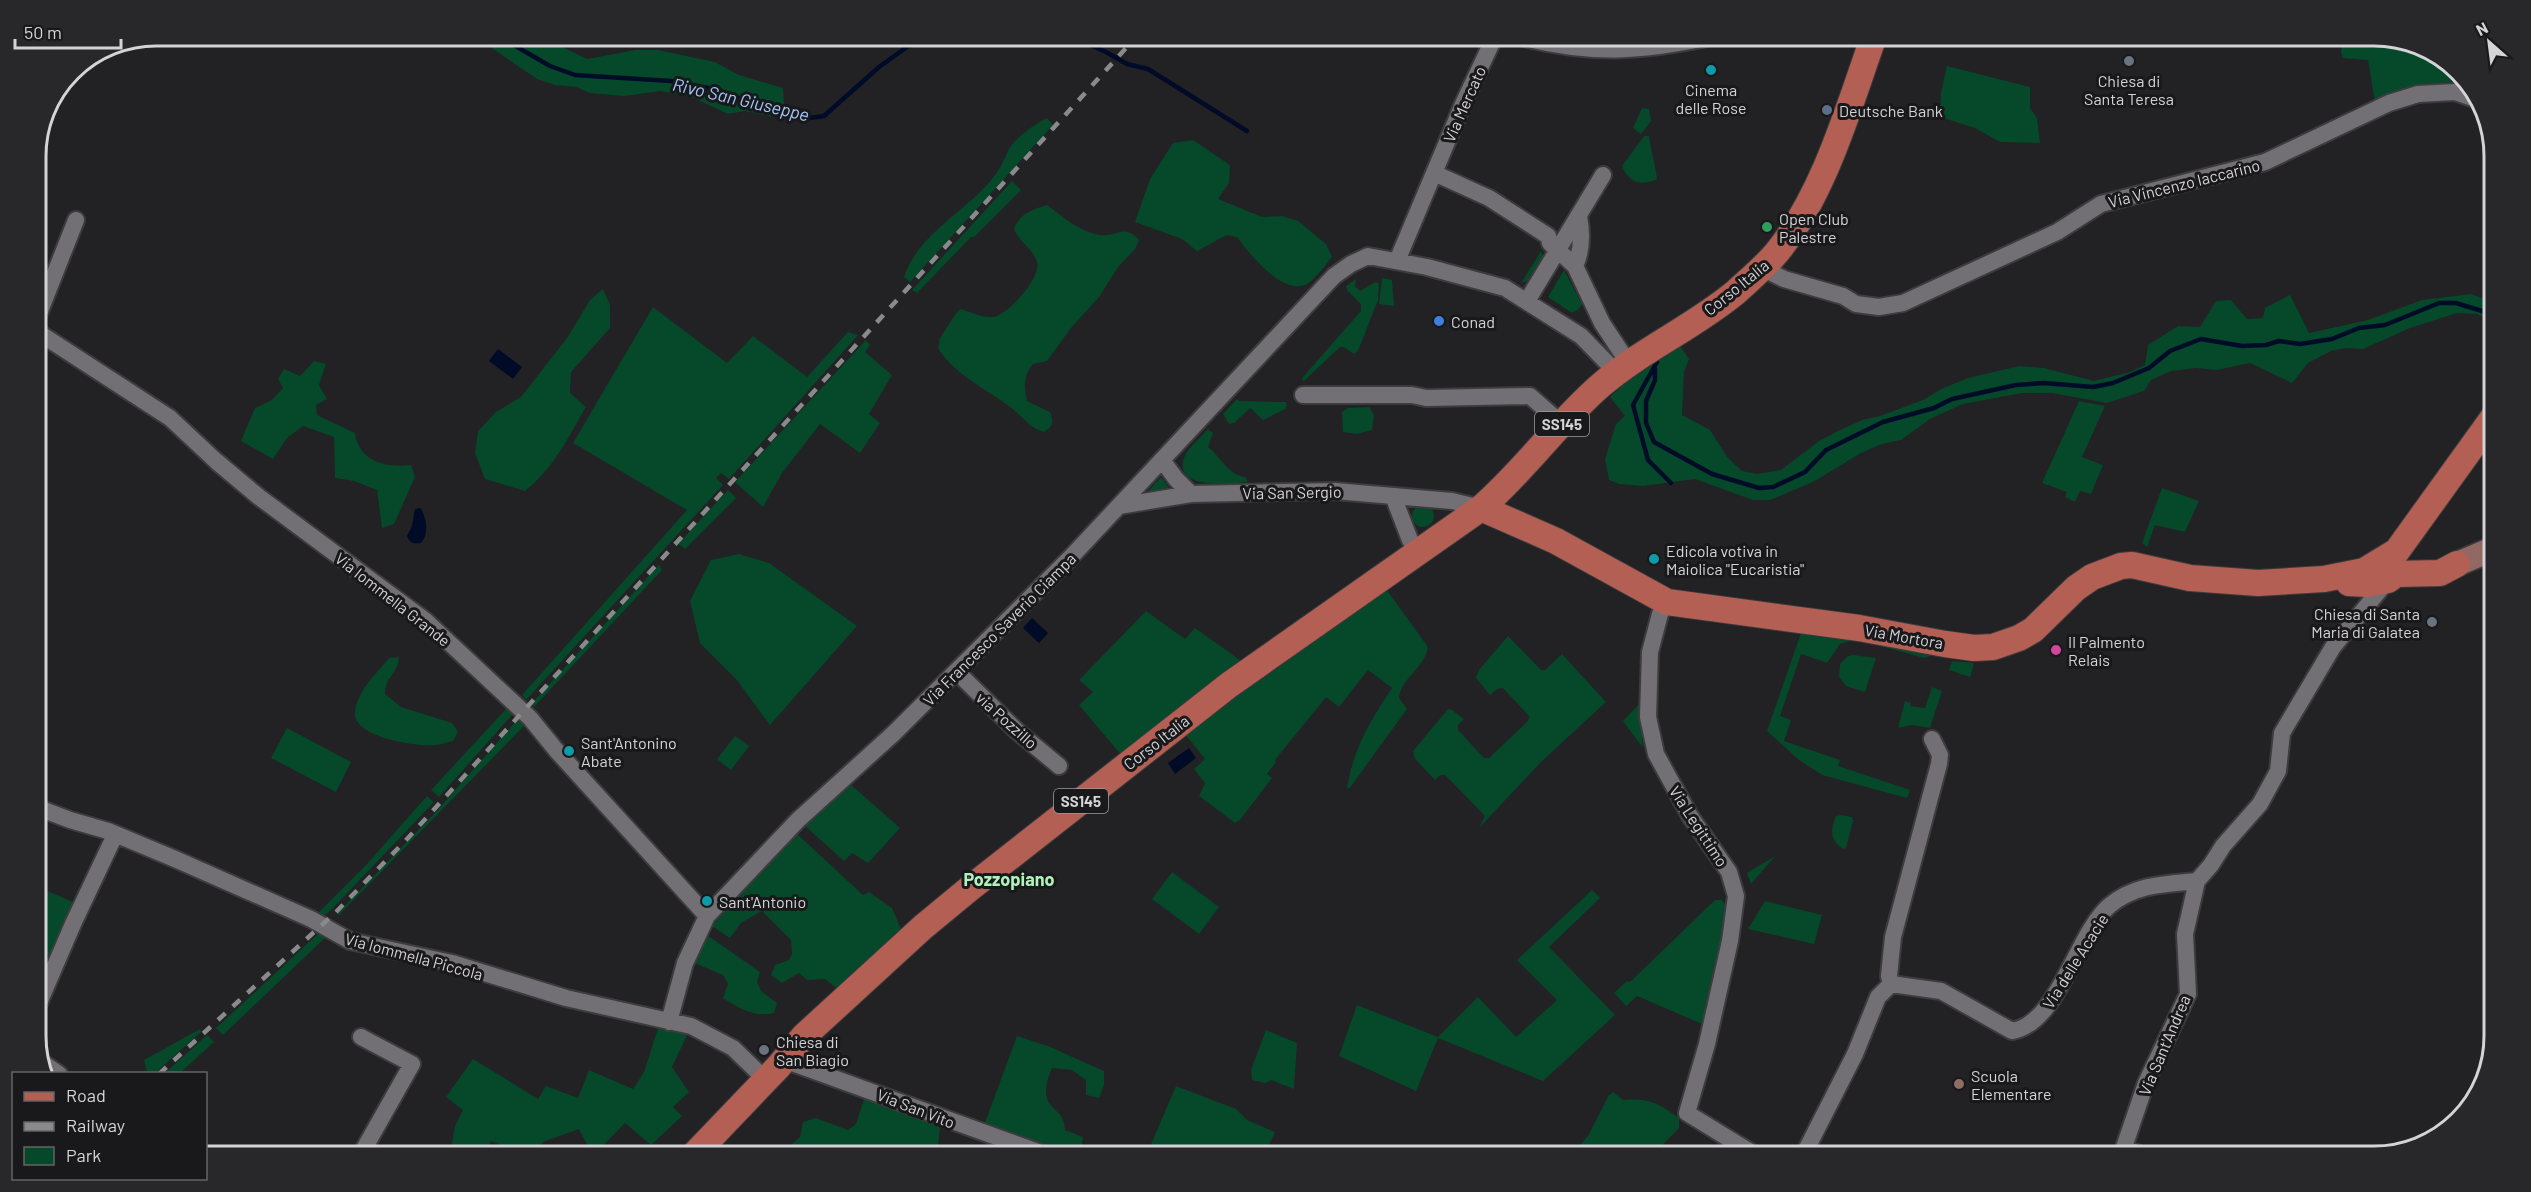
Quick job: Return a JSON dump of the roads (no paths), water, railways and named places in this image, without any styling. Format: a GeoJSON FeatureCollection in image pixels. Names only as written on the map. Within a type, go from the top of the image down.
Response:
{"type":"FeatureCollection","features":[{"type":"Feature","properties":{"kind":"main road","name":"Corso Italia"},"geometry":{"type":"LineString","coordinates":[[703,1146],[766,1080],[804,1036],[969,889],[1229,685],[1418,550],[1481,508],[1507,484],[1601,385],[1734,293],[1762,268],[1785,241],[1818,182],[1845,122],[1871,46]]}},
{"type":"Feature","properties":{"kind":"main road"},"geometry":{"type":"LineString","coordinates":[[2324,579],[2339,583],[2393,568],[2415,524],[2484,430]]}},
{"type":"Feature","properties":{"kind":"main road","name":"Via Mortora"},"geometry":{"type":"LineString","coordinates":[[1481,508],[1556,541],[1667,602],[1847,627],[1974,648],[1993,647],[2019,638],[2033,630],[2076,588],[2092,577],[2121,566],[2132,565],[2190,578],[2223,582],[2324,579]]}},
{"type":"Feature","properties":{"kind":"main road"},"geometry":{"type":"LineString","coordinates":[[2324,579],[2393,568],[2440,573],[2484,553]]}},
{"type":"Feature","properties":{"kind":"street","name":"Via Mercato"},"geometry":{"type":"LineString","coordinates":[[1397,261],[1490,46]]}},
{"type":"Feature","properties":{"kind":"street"},"geometry":{"type":"LineString","coordinates":[[1560,46],[1571,49],[1610,50],[1664,46]]}},
{"type":"Feature","properties":{"kind":"street","name":"Via Vincenzo Iaccarino"},"geometry":{"type":"LineString","coordinates":[[1762,268],[1784,279],[1843,296],[1856,304],[1879,307],[1903,303],[2039,241],[2101,204],[2265,162],[2382,106],[2418,94],[2455,92],[2467,96]]}},
{"type":"Feature","properties":{"kind":"street"},"geometry":{"type":"LineString","coordinates":[[1434,173],[1489,198],[1548,236],[1550,243],[1575,266],[1593,330],[1623,368]]}},
{"type":"Feature","properties":{"kind":"street"},"geometry":{"type":"LineString","coordinates":[[1527,301],[1603,175]]}},
{"type":"Feature","properties":{"kind":"street"},"geometry":{"type":"LineString","coordinates":[[1575,266],[1579,257],[1581,228],[1579,216]]}},
{"type":"Feature","properties":{"kind":"street"},"geometry":{"type":"LineString","coordinates":[[47,293],[76,220]]}},
{"type":"Feature","properties":{"kind":"street","name":"Via Francesco Saverio Ciampa"},"geometry":{"type":"LineString","coordinates":[[669,1022],[685,963],[707,916],[798,820],[887,740],[957,672],[1119,506],[1334,276],[1363,257],[1374,256],[1397,261]]}},
{"type":"Feature","properties":{"kind":"street"},"geometry":{"type":"LineString","coordinates":[[1397,261],[1505,288],[1527,301],[1593,330],[1623,368]]}},
{"type":"Feature","properties":{"kind":"street","name":"Via Iommella Grande"},"geometry":{"type":"LineString","coordinates":[[47,339],[170,418],[259,497],[426,621],[530,718],[707,916]]}},
{"type":"Feature","properties":{"kind":"street"},"geometry":{"type":"LineString","coordinates":[[1303,395],[1412,395],[1426,398],[1530,396],[1562,424]]}},
{"type":"Feature","properties":{"kind":"street"},"geometry":{"type":"LineString","coordinates":[[1162,460],[1191,494]]}},
{"type":"Feature","properties":{"kind":"street","name":"Via San Sergio"},"geometry":{"type":"LineString","coordinates":[[1119,506],[1191,494],[1335,491],[1452,501],[1481,508]]}},
{"type":"Feature","properties":{"kind":"street"},"geometry":{"type":"LineString","coordinates":[[1393,496],[1410,540],[1418,550]]}},
{"type":"Feature","properties":{"kind":"street","name":"Via Sant'Andrea"},"geometry":{"type":"LineString","coordinates":[[2125,1146],[2146,1083],[2188,994],[2185,934],[2197,881],[2223,846],[2260,804],[2278,771],[2282,733],[2333,647],[2352,621],[2360,595],[2393,568]]}},
{"type":"Feature","properties":{"kind":"street","name":"Via Legittimo"},"geometry":{"type":"LineString","coordinates":[[1667,602],[1660,614],[1650,652],[1648,717],[1656,754],[1690,816],[1729,872],[1736,896],[1730,940],[1707,1044],[1687,1113],[1741,1146]]}},
{"type":"Feature","properties":{"kind":"street","name":"via Pozzillo"},"geometry":{"type":"LineString","coordinates":[[957,672],[1018,732],[1059,766]]}},
{"type":"Feature","properties":{"kind":"street"},"geometry":{"type":"LineString","coordinates":[[1808,1146],[1856,1054],[1878,997],[1891,984],[1889,976],[1893,937],[1939,764],[1940,755],[1932,739]]}},
{"type":"Feature","properties":{"kind":"street","name":"Via Iommella Piccola"},"geometry":{"type":"LineString","coordinates":[[47,811],[116,835],[290,910],[350,941],[452,963],[566,998],[669,1022]]}},
{"type":"Feature","properties":{"kind":"street"},"geometry":{"type":"LineString","coordinates":[[47,984],[116,835]]}},
{"type":"Feature","properties":{"kind":"street","name":"Via delle Acacie"},"geometry":{"type":"LineString","coordinates":[[1891,984],[1941,991],[2013,1031],[2019,1030],[2040,1015],[2081,945],[2108,907],[2130,893],[2150,885],[2197,881]]}},
{"type":"Feature","properties":{"kind":"street"},"geometry":{"type":"LineString","coordinates":[[669,1022],[691,1026],[733,1048],[766,1080]]}},
{"type":"Feature","properties":{"kind":"street"},"geometry":{"type":"LineString","coordinates":[[362,1037],[412,1064],[366,1146]]}},
{"type":"Feature","properties":{"kind":"street","name":"Via San Vito"},"geometry":{"type":"LineString","coordinates":[[784,1060],[1021,1146]]}},
{"type":"Feature","properties":{"kind":"water"},"geometry":{"type":"Polygon","coordinates":[[[498,349],[522,367],[513,379],[489,361],[498,349]]]}},
{"type":"Feature","properties":{"kind":"water"},"geometry":{"type":"Polygon","coordinates":[[[420,508],[424,516],[426,531],[421,543],[414,543],[407,536],[412,526],[415,509],[420,508]]]}},
{"type":"Feature","properties":{"kind":"water"},"geometry":{"type":"Polygon","coordinates":[[[1032,618],[1048,633],[1039,643],[1023,628],[1032,618]]]}},
{"type":"Feature","properties":{"kind":"water"},"geometry":{"type":"Polygon","coordinates":[[[1189,748],[1196,758],[1175,774],[1168,763],[1189,748]]]}},
{"type":"Feature","properties":{"kind":"waterway","name":"Rivo San Giuseppe"},"geometry":{"type":"LineString","coordinates":[[517,47],[550,66],[575,75],[671,81],[718,90],[752,103],[809,118],[824,116],[879,67],[908,47]]}},
{"type":"Feature","properties":{"kind":"waterway","name":"Rivo San Giuseppe"},"geometry":{"type":"LineString","coordinates":[[1094,47],[1127,64],[1148,69],[1247,131]]}},
{"type":"Feature","properties":{"kind":"waterway","name":"Rivo San Giuseppe"},"geometry":{"type":"LineString","coordinates":[[1655,369],[1655,380],[1646,401],[1646,423],[1654,442],[1712,474],[1759,488],[1773,487],[1805,472],[1826,450],[1883,422],[1934,408],[1952,399],[2016,385],[2044,383],[2093,387],[2113,383],[2149,368],[2170,351],[2201,339],[2242,346],[2266,345],[2279,341],[2300,344],[2332,339],[2359,328],[2385,325],[2439,303],[2456,303],[2484,312]]}},
{"type":"Feature","properties":{"kind":"waterway","name":"Rivo San Giuseppe"},"geometry":{"type":"LineString","coordinates":[[1657,362],[1633,405],[1648,460],[1671,483]]}},
{"type":"Feature","properties":{"kind":"railway"},"geometry":{"type":"LineString","coordinates":[[161,1072],[336,912],[408,838],[1127,47]]}},
{"type":"Feature","properties":{"kind":"place","name":"Chiesa di Santa Teresa"},"geometry":{"type":"Point","coordinates":[2129,61]}},
{"type":"Feature","properties":{"kind":"place","name":"Cinema delle Rose"},"geometry":{"type":"Point","coordinates":[1711,70]}},
{"type":"Feature","properties":{"kind":"place","name":"Deutsche Bank"},"geometry":{"type":"Point","coordinates":[1827,110]}},
{"type":"Feature","properties":{"kind":"place","name":"Open Club Palestre"},"geometry":{"type":"Point","coordinates":[1767,227]}},
{"type":"Feature","properties":{"kind":"place","name":"Conad"},"geometry":{"type":"Point","coordinates":[1439,321]}},
{"type":"Feature","properties":{"kind":"place","name":"Edicola votiva in Maiolica \"Eucaristia\""},"geometry":{"type":"Point","coordinates":[1654,559]}},
{"type":"Feature","properties":{"kind":"place","name":"Chiesa di Santa Maria di Galatea"},"geometry":{"type":"Point","coordinates":[2432,622]}},
{"type":"Feature","properties":{"kind":"place","name":"Il Palmento Relais"},"geometry":{"type":"Point","coordinates":[2056,650]}},
{"type":"Feature","properties":{"kind":"place","name":"Sant'Antonino Abate"},"geometry":{"type":"Point","coordinates":[569,751]}},
{"type":"Feature","properties":{"kind":"place","name":"Sant'Antonio"},"geometry":{"type":"Point","coordinates":[707,901]}},
{"type":"Feature","properties":{"kind":"place","name":"Chiesa di San Biagio"},"geometry":{"type":"Point","coordinates":[764,1050]}},
{"type":"Feature","properties":{"kind":"place","name":"Scuola Elementare"},"geometry":{"type":"Point","coordinates":[1959,1084]}},
{"type":"Feature","properties":{"kind":"district","name":"Pozzopiano"},"geometry":{"type":"Point","coordinates":[1009,879]}}]}
